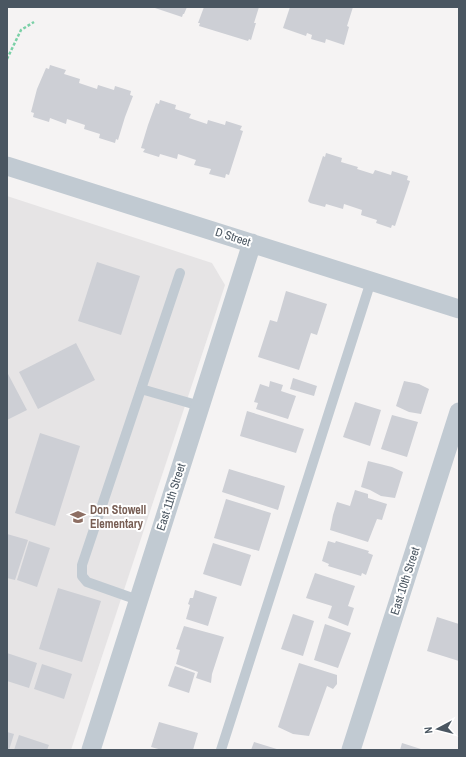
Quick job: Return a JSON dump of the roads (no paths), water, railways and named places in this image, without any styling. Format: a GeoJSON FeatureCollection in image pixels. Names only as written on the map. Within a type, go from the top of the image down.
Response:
{"type":"FeatureCollection","features":[{"type":"Feature","properties":{"kind":"street","name":"D Street"},"geometry":{"type":"LineString","coordinates":[[7,166],[459,309]]}},
{"type":"Feature","properties":{"kind":"street","name":"East 11th Street"},"geometry":{"type":"LineString","coordinates":[[91,750],[252,243]]}},
{"type":"Feature","properties":{"kind":"street","name":"East 10th Street"},"geometry":{"type":"LineString","coordinates":[[351,750],[459,412]]}},
{"type":"Feature","properties":{"kind":"lane"},"geometry":{"type":"LineString","coordinates":[[138,600],[87,582],[82,576],[82,565],[180,273]]}},
{"type":"Feature","properties":{"kind":"lane"},"geometry":{"type":"LineString","coordinates":[[220,750],[371,281]]}},
{"type":"Feature","properties":{"kind":"lane"},"geometry":{"type":"LineString","coordinates":[[141,389],[200,406]]}},
{"type":"Feature","properties":{"kind":"place","name":"Don Stowell Elementary"},"geometry":{"type":"Point","coordinates":[78,517]}}]}
